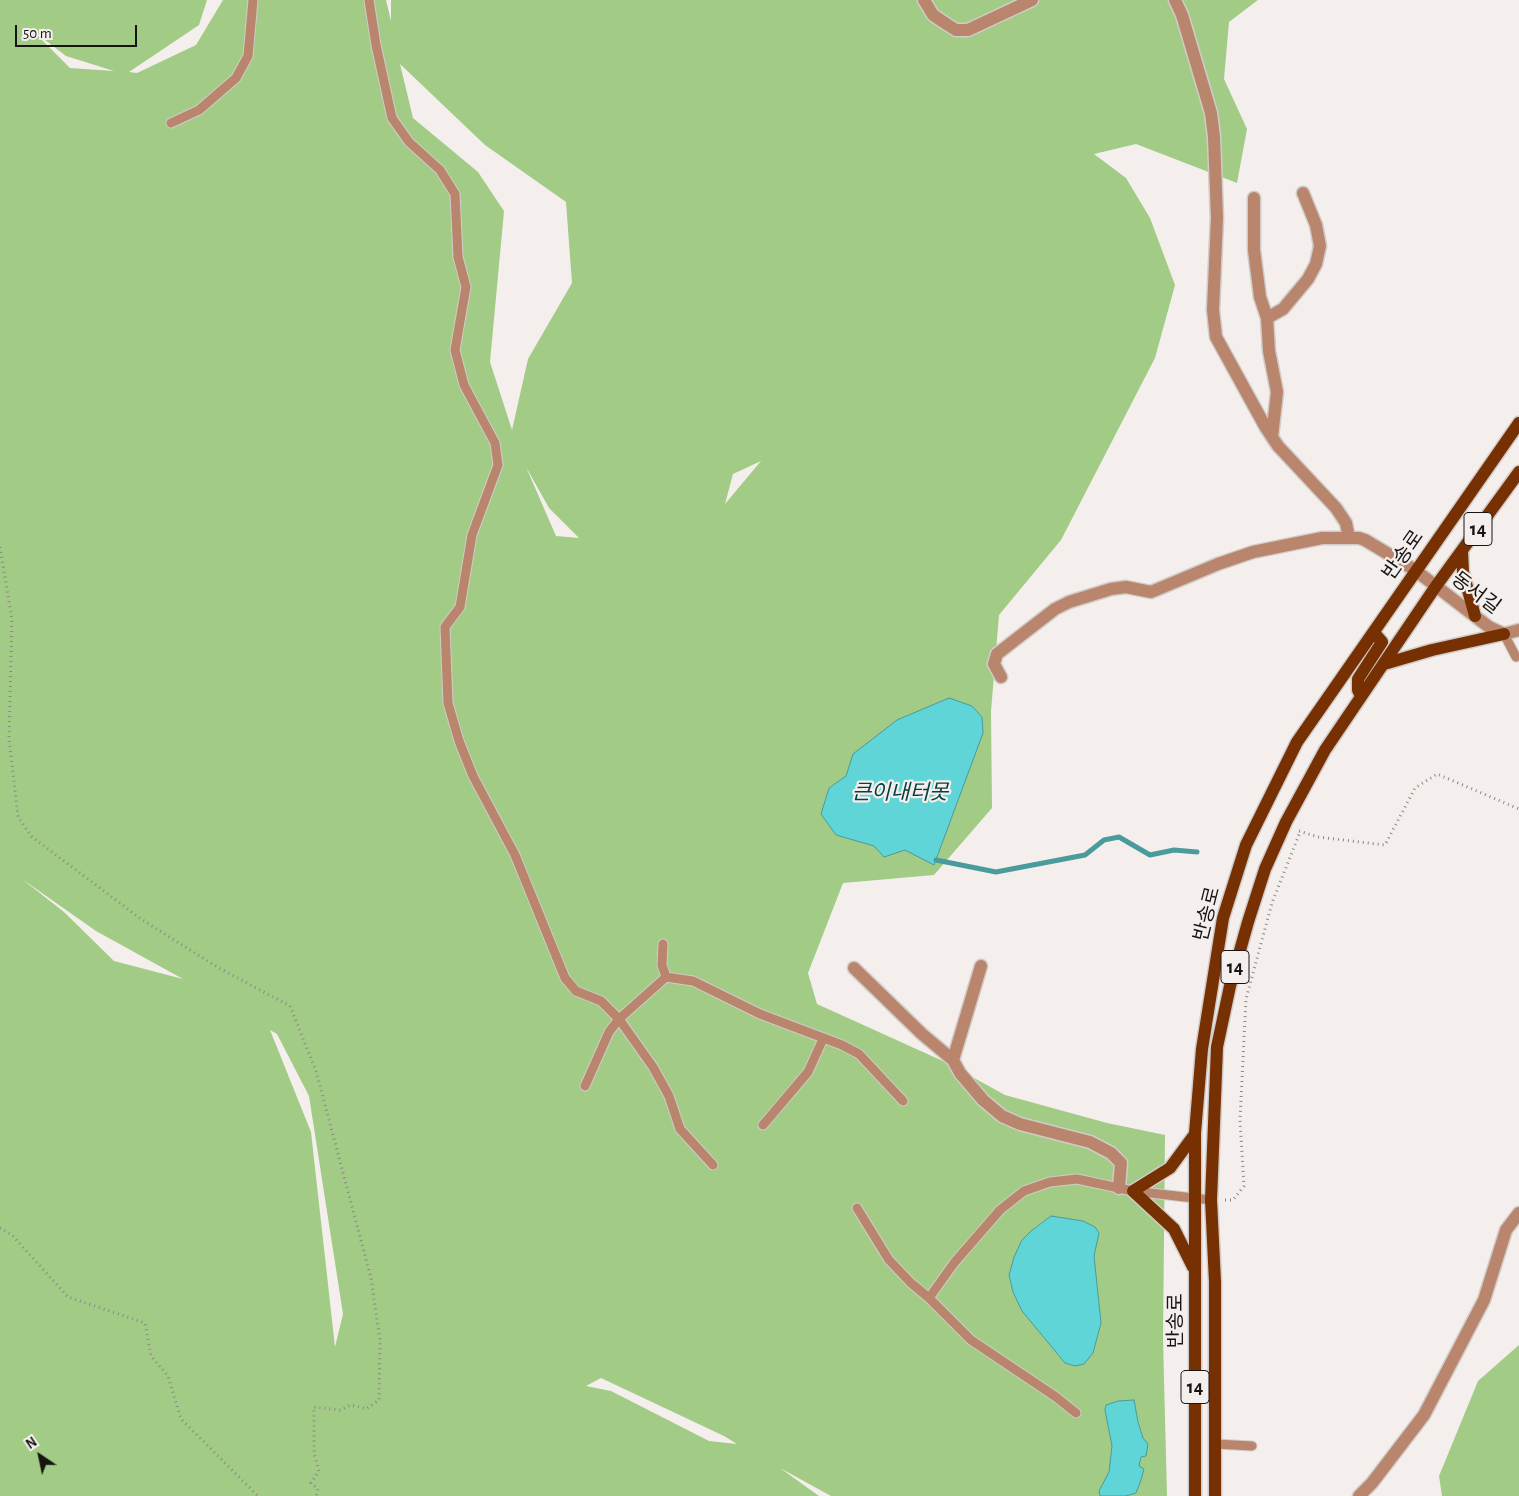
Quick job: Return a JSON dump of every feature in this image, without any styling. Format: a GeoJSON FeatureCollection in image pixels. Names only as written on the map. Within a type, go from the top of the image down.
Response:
{"type":"FeatureCollection","features":[{"type":"Feature","properties":{"kind":"main road","name":"반송로"},"geometry":{"type":"LineString","coordinates":[[1195,1496],[1195,1133],[1202,1050],[1223,918],[1246,844],[1297,742],[1519,423]]}},
{"type":"Feature","properties":{"kind":"main road","name":"반송로"},"geometry":{"type":"LineString","coordinates":[[1215,1496],[1216,1444],[1212,1200],[1218,1046],[1230,986],[1248,922],[1265,869],[1286,822],[1325,750],[1436,586],[1519,472]]}},
{"type":"Feature","properties":{"kind":"main road"},"geometry":{"type":"LineString","coordinates":[[1462,551],[1463,572],[1475,616]]}},
{"type":"Feature","properties":{"kind":"main road"},"geometry":{"type":"LineString","coordinates":[[1384,664],[1432,650],[1504,634]]}},
{"type":"Feature","properties":{"kind":"main road"},"geometry":{"type":"LineString","coordinates":[[1361,696],[1358,690],[1358,679],[1382,642],[1376,635],[1370,637]]}},
{"type":"Feature","properties":{"kind":"main road"},"geometry":{"type":"LineString","coordinates":[[1195,1133],[1170,1168],[1133,1191],[1174,1229],[1195,1272]]}},
{"type":"Feature","properties":{"kind":"street"},"geometry":{"type":"LineString","coordinates":[[924,0],[933,15],[956,30],[968,30],[1032,0]]}},
{"type":"Feature","properties":{"kind":"street"},"geometry":{"type":"LineString","coordinates":[[1175,0],[1182,16],[1211,113],[1214,137],[1217,218],[1213,310],[1216,336],[1272,437],[1336,508],[1346,523],[1350,538]]}},
{"type":"Feature","properties":{"kind":"street"},"geometry":{"type":"LineString","coordinates":[[1267,318],[1283,309],[1308,279],[1316,264],[1320,246],[1310,208],[1302,193]]}},
{"type":"Feature","properties":{"kind":"street"},"geometry":{"type":"LineString","coordinates":[[1254,198],[1254,250],[1260,296],[1267,318],[1269,351],[1277,392],[1272,437]]}},
{"type":"Feature","properties":{"kind":"street","name":"동서길"},"geometry":{"type":"LineString","coordinates":[[1001,677],[994,664],[997,654],[1055,610],[1080,598],[1126,587],[1151,592],[1218,564],[1253,552],[1322,538],[1365,540],[1415,570],[1475,616],[1504,634],[1519,630]]}},
{"type":"Feature","properties":{"kind":"street"},"geometry":{"type":"LineString","coordinates":[[953,1060],[981,966]]}},
{"type":"Feature","properties":{"kind":"street"},"geometry":{"type":"LineString","coordinates":[[854,968],[922,1034],[953,1060],[960,1073],[983,1100],[1002,1116],[1020,1124],[1090,1142],[1112,1153],[1121,1163],[1119,1188]]}},
{"type":"Feature","properties":{"kind":"street"},"geometry":{"type":"LineString","coordinates":[[1359,1496],[1372,1483],[1424,1415],[1484,1300],[1506,1230],[1519,1213]]}},
{"type":"Feature","properties":{"kind":"lane"},"geometry":{"type":"LineString","coordinates":[[171,123],[199,110],[236,78],[248,56],[253,0]]}},
{"type":"Feature","properties":{"kind":"lane"},"geometry":{"type":"LineString","coordinates":[[369,0],[376,45],[392,118],[410,142],[440,170],[455,194],[458,258],[466,287],[456,350],[464,385],[495,443],[498,464],[472,535],[460,607],[445,627],[448,703],[459,741],[473,776],[516,855],[565,978],[576,991],[601,1002],[619,1019],[653,1067],[669,1096],[680,1129],[713,1165]]}},
{"type":"Feature","properties":{"kind":"lane"},"geometry":{"type":"LineString","coordinates":[[1504,634],[1516,657]]}},
{"type":"Feature","properties":{"kind":"lane"},"geometry":{"type":"LineString","coordinates":[[663,944],[662,965],[666,977]]}},
{"type":"Feature","properties":{"kind":"lane"},"geometry":{"type":"LineString","coordinates":[[585,1086],[609,1032],[619,1019],[666,977]]}},
{"type":"Feature","properties":{"kind":"lane"},"geometry":{"type":"LineString","coordinates":[[666,977],[693,981],[760,1014],[804,1029],[823,1039],[842,1044],[859,1054],[903,1101]]}},
{"type":"Feature","properties":{"kind":"lane"},"geometry":{"type":"LineString","coordinates":[[763,1125],[808,1072],[823,1039]]}},
{"type":"Feature","properties":{"kind":"lane"},"geometry":{"type":"LineString","coordinates":[[930,1298],[954,1264],[1000,1210],[1024,1191],[1050,1182],[1077,1179],[1133,1191],[1195,1200],[1212,1200]]}},
{"type":"Feature","properties":{"kind":"lane"},"geometry":{"type":"LineString","coordinates":[[857,1208],[889,1260],[971,1340],[1056,1397],[1076,1413]]}},
{"type":"Feature","properties":{"kind":"lane"},"geometry":{"type":"LineString","coordinates":[[1216,1444],[1252,1446]]}},
{"type":"Feature","properties":{"kind":"path"},"geometry":{"type":"LineString","coordinates":[[0,547],[12,620],[9,738],[18,817],[32,838],[141,919],[217,967],[290,1006],[316,1071],[371,1278],[380,1340],[379,1400],[366,1409],[351,1405],[340,1410],[314,1407],[314,1453],[319,1471],[311,1483],[318,1489],[316,1496]]}},
{"type":"Feature","properties":{"kind":"path"},"geometry":{"type":"LineString","coordinates":[[1212,1200],[1233,1200],[1244,1186],[1240,1120],[1246,999],[1272,903],[1300,832],[1318,837],[1385,845],[1415,788],[1437,774],[1519,809]]}},
{"type":"Feature","properties":{"kind":"path"},"geometry":{"type":"LineString","coordinates":[[0,1228],[12,1235],[68,1297],[145,1323],[151,1356],[168,1376],[181,1419],[258,1496]]}},
{"type":"Feature","properties":{"kind":"green space"},"geometry":{"type":"Polygon","coordinates":[[[0,0],[207,0],[199,25],[129,72],[137,73],[196,45],[223,0],[386,0],[391,21],[391,0],[1258,0],[1229,22],[1224,79],[1247,129],[1237,183],[1136,144],[1094,154],[1126,178],[1150,218],[1175,285],[1155,358],[1061,540],[999,615],[991,711],[992,808],[934,875],[843,883],[808,973],[817,1004],[945,1062],[1005,1095],[1107,1123],[1165,1135],[1163,1340],[1167,1496],[831,1496],[780,1468],[819,1496],[0,1496],[0,0]],[[32,30],[70,68],[114,71],[66,56],[32,30]],[[400,64],[413,118],[478,172],[504,211],[490,362],[512,430],[528,359],[572,283],[566,202],[485,145],[400,64]],[[761,461],[733,474],[725,504],[761,461]],[[526,467],[556,536],[579,538],[549,508],[526,467]],[[22,879],[64,912],[114,961],[183,979],[96,931],[22,879]],[[270,1030],[311,1132],[335,1347],[343,1314],[309,1096],[277,1034],[270,1030]],[[601,1378],[586,1386],[611,1391],[709,1441],[737,1444],[724,1436],[601,1378]]]}},
{"type":"Feature","properties":{"kind":"green space"},"geometry":{"type":"Polygon","coordinates":[[[1519,1345],[1519,1496],[1442,1496],[1439,1476],[1478,1381],[1519,1345]]]}},
{"type":"Feature","properties":{"kind":"water","name":"큰이내터못"},"geometry":{"type":"Polygon","coordinates":[[[949,698],[972,706],[982,717],[983,733],[934,865],[905,850],[884,857],[874,846],[836,835],[821,814],[829,788],[846,776],[853,754],[897,720],[949,698]]]}},
{"type":"Feature","properties":{"kind":"water"},"geometry":{"type":"Polygon","coordinates":[[[1051,1216],[1083,1221],[1095,1227],[1099,1233],[1094,1256],[1101,1323],[1093,1353],[1084,1364],[1075,1366],[1065,1363],[1022,1311],[1013,1292],[1009,1275],[1014,1257],[1022,1240],[1051,1216]]]}},
{"type":"Feature","properties":{"kind":"water"},"geometry":{"type":"Polygon","coordinates":[[[1134,1400],[1143,1438],[1148,1444],[1146,1456],[1141,1457],[1139,1466],[1144,1469],[1141,1480],[1136,1493],[1126,1496],[1100,1496],[1099,1491],[1109,1472],[1112,1446],[1105,1410],[1106,1405],[1118,1401],[1134,1400]]]}},
{"type":"Feature","properties":{"kind":"waterway"},"geometry":{"type":"LineString","coordinates":[[936,860],[996,872],[1085,855],[1104,840],[1119,837],[1150,855],[1174,850],[1197,852]]}}]}
